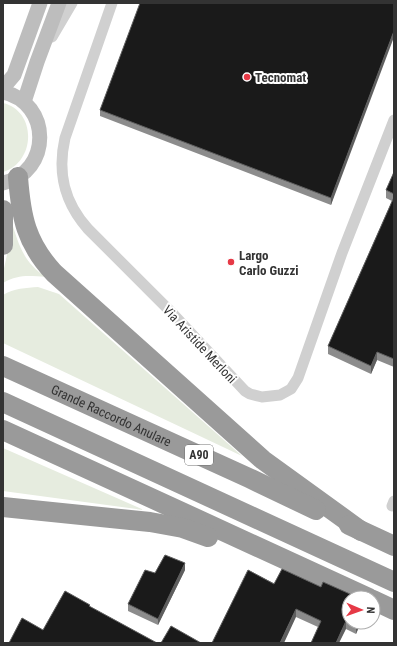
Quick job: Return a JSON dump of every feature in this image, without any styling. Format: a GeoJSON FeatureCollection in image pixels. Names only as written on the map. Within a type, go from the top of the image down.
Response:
{"type":"FeatureCollection","features":[{"type":"Feature","properties":{"kind":"highway"},"geometry":{"type":"LineString","coordinates":[[10,180],[28,233],[37,253],[54,273],[263,460],[361,531]]}},
{"type":"Feature","properties":{"kind":"highway"},"geometry":{"type":"LineString","coordinates":[[3,210],[3,245]]}},
{"type":"Feature","properties":{"kind":"highway","name":"Grande Raccordo Anulare"},"geometry":{"type":"LineString","coordinates":[[3,366],[394,546]]}},
{"type":"Feature","properties":{"kind":"highway","name":"A90"},"geometry":{"type":"LineString","coordinates":[[3,402],[394,582]]}},
{"type":"Feature","properties":{"kind":"highway"},"geometry":{"type":"LineString","coordinates":[[3,430],[351,590]]}},
{"type":"Feature","properties":{"kind":"highway"},"geometry":{"type":"LineString","coordinates":[[3,507],[121,518],[167,525],[197,532],[250,556],[305,569]]}},
{"type":"Feature","properties":{"kind":"highway"},"geometry":{"type":"LineString","coordinates":[[381,604],[394,610]]}},
{"type":"Feature","properties":{"kind":"main road"},"geometry":{"type":"LineString","coordinates":[[3,88],[14,75],[40,3]]}},
{"type":"Feature","properties":{"kind":"main road"},"geometry":{"type":"LineString","coordinates":[[24,102],[59,3]]}},
{"type":"Feature","properties":{"kind":"main road"},"geometry":{"type":"LineString","coordinates":[[3,92],[12,94],[24,102],[37,120],[40,138],[36,156],[32,164],[10,180]]}},
{"type":"Feature","properties":{"kind":"street"},"geometry":{"type":"LineString","coordinates":[[24,49],[35,3]]}},
{"type":"Feature","properties":{"kind":"street"},"geometry":{"type":"LineString","coordinates":[[37,62],[72,3]]}},
{"type":"Feature","properties":{"kind":"street","name":"Via Aristide Merloni"},"geometry":{"type":"LineString","coordinates":[[112,3],[65,138],[62,172],[66,193],[88,229],[174,315],[236,382],[250,394],[262,397],[280,395],[291,389],[298,378],[347,238],[394,120]]}},
{"type":"Feature","properties":{"kind":"shaded area"},"geometry":{"type":"Polygon","coordinates":[[[3,103],[14,108],[22,116],[27,126],[28,137],[22,158],[14,166],[3,172],[3,103]]]}},
{"type":"Feature","properties":{"kind":"shaded area"},"geometry":{"type":"Polygon","coordinates":[[[11,220],[27,259],[46,277],[19,277],[3,283],[3,273],[8,250],[11,220]]]}},
{"type":"Feature","properties":{"kind":"shaded area"},"geometry":{"type":"Polygon","coordinates":[[[38,287],[59,294],[242,456],[3,343],[3,295],[16,290],[38,287]]]}},
{"type":"Feature","properties":{"kind":"shaded area"},"geometry":{"type":"Polygon","coordinates":[[[3,448],[144,510],[3,491],[3,448]]]}},
{"type":"Feature","properties":{"kind":"building","name":"Tecnomat"},"geometry":{"type":"Polygon","coordinates":[[[140,3],[394,3],[394,31],[331,198],[100,110],[140,3]]]}},
{"type":"Feature","properties":{"kind":"building"},"geometry":{"type":"Polygon","coordinates":[[[394,172],[394,194],[386,190],[394,172]]]}},
{"type":"Feature","properties":{"kind":"building"},"geometry":{"type":"Polygon","coordinates":[[[394,197],[394,359],[377,352],[371,366],[328,346],[394,197]]]}},
{"type":"Feature","properties":{"kind":"building"},"geometry":{"type":"Polygon","coordinates":[[[165,555],[185,563],[158,619],[128,604],[145,570],[155,573],[165,555]]]}},
{"type":"Feature","properties":{"kind":"building"},"geometry":{"type":"Polygon","coordinates":[[[282,569],[321,587],[323,582],[341,590],[342,630],[336,643],[311,643],[321,621],[296,609],[280,643],[212,643],[248,570],[274,584],[282,569]]]}},
{"type":"Feature","properties":{"kind":"building"},"geometry":{"type":"Polygon","coordinates":[[[65,591],[90,605],[89,606],[157,643],[9,643],[22,618],[43,630],[65,591]]]}},
{"type":"Feature","properties":{"kind":"building"},"geometry":{"type":"Polygon","coordinates":[[[171,626],[201,643],[161,643],[171,626]]]}},
{"type":"Feature","properties":{"kind":"place","name":"Tecnomat"},"geometry":{"type":"Point","coordinates":[247,77]}},
{"type":"Feature","properties":{"kind":"place","name":"Largo Carlo Guzzi"},"geometry":{"type":"Point","coordinates":[231,262]}}]}
